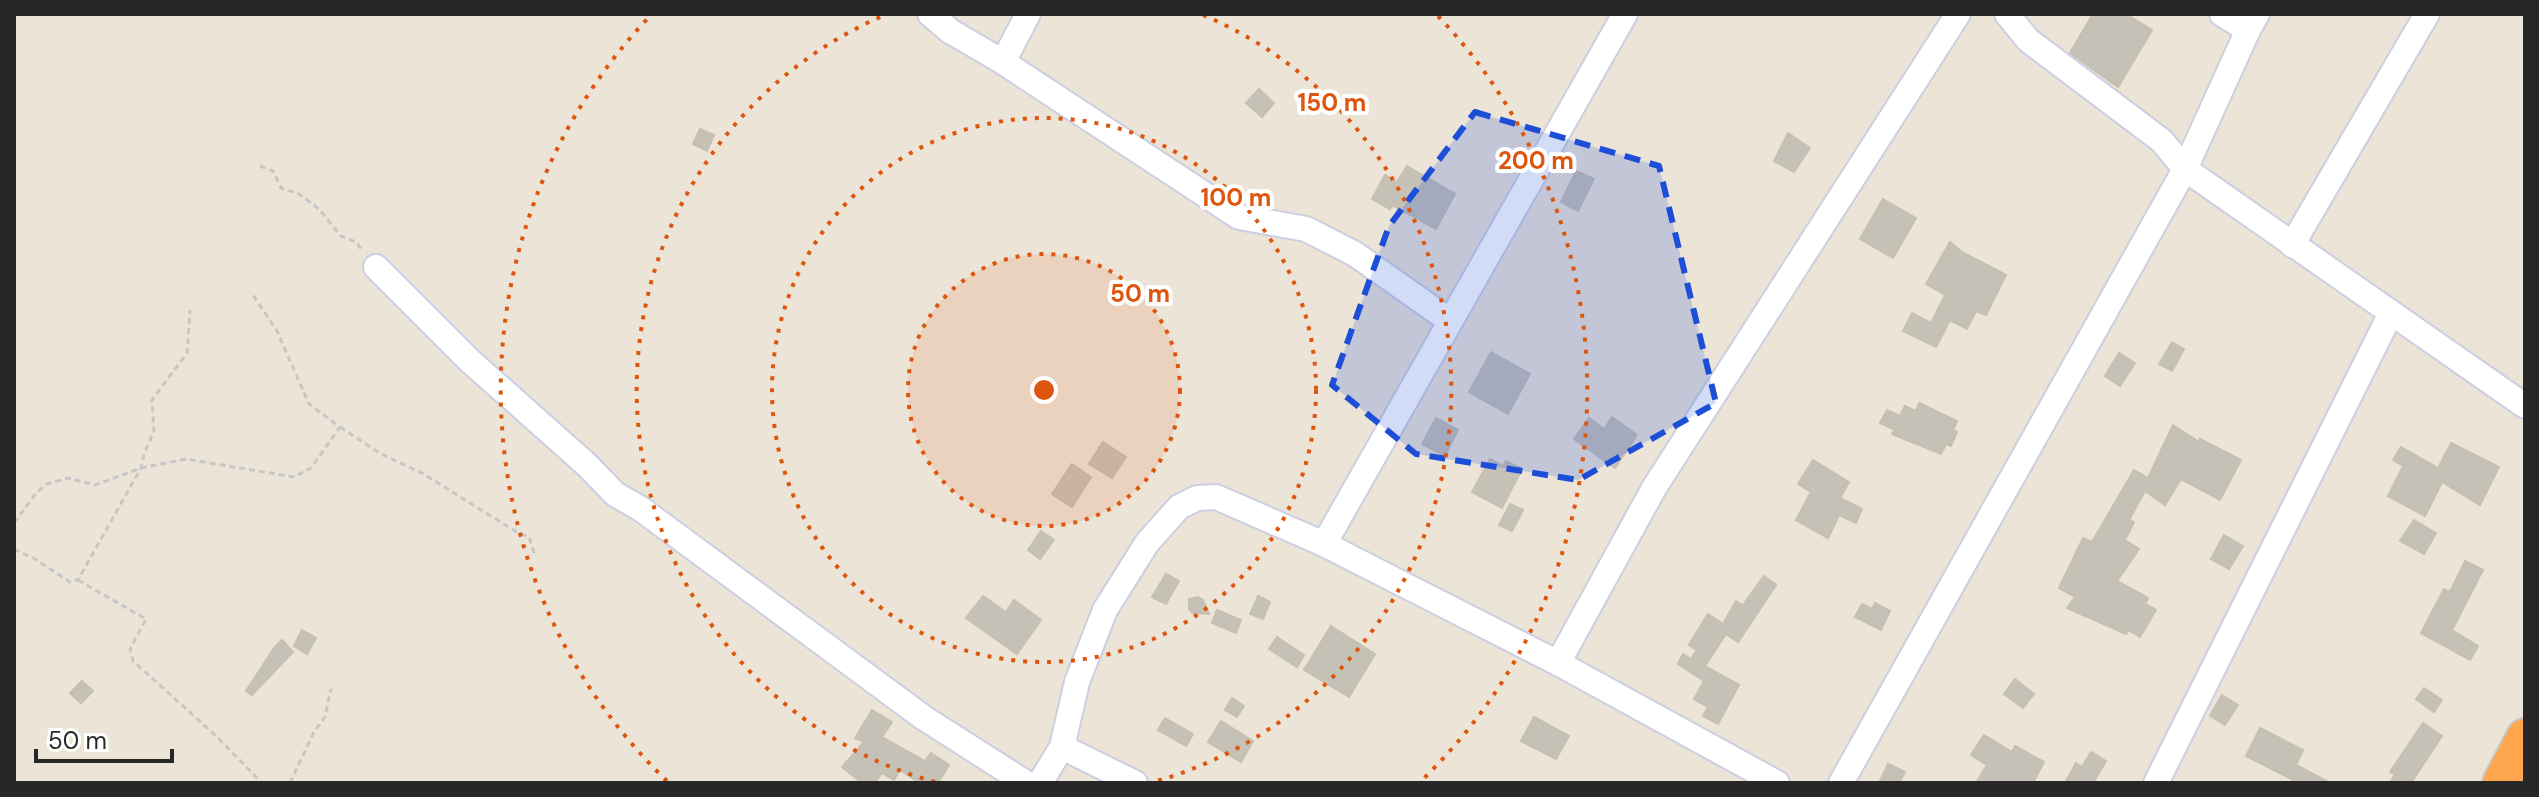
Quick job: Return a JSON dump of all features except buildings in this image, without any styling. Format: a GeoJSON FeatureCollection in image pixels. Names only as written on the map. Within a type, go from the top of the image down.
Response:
{"type":"FeatureCollection","features":[{"type":"Feature","properties":{"kind":"highway"},"geometry":{"type":"LineString","coordinates":[[2501,783],[2525,737]]}},
{"type":"Feature","properties":{"kind":"street"},"geometry":{"type":"LineString","coordinates":[[930,14],[950,31],[1003,62],[1239,217],[1306,229],[1355,254],[1450,321]]}},
{"type":"Feature","properties":{"kind":"street"},"geometry":{"type":"LineString","coordinates":[[1003,62],[1028,14]]}},
{"type":"Feature","properties":{"kind":"street"},"geometry":{"type":"LineString","coordinates":[[1324,544],[1625,14]]}},
{"type":"Feature","properties":{"kind":"street"},"geometry":{"type":"LineString","coordinates":[[1558,663],[1654,488],[1958,14]]}},
{"type":"Feature","properties":{"kind":"street"},"geometry":{"type":"LineString","coordinates":[[2007,14],[2028,40],[2162,141],[2185,169],[2525,406]]}},
{"type":"Feature","properties":{"kind":"street"},"geometry":{"type":"LineString","coordinates":[[1841,783],[2185,169],[2252,22],[2222,14]]}},
{"type":"Feature","properties":{"kind":"street"},"geometry":{"type":"LineString","coordinates":[[2292,245],[2427,14]]}},
{"type":"Feature","properties":{"kind":"street"},"geometry":{"type":"LineString","coordinates":[[376,267],[470,361],[587,465],[615,494],[641,509],[924,718],[1026,783]]}},
{"type":"Feature","properties":{"kind":"street"},"geometry":{"type":"LineString","coordinates":[[2156,783],[2391,313]]}},
{"type":"Feature","properties":{"kind":"street"},"geometry":{"type":"LineString","coordinates":[[1040,783],[1062,747],[1077,682],[1105,610],[1147,543],[1179,507],[1197,498],[1216,497],[1324,544],[1558,663],[1777,783]]}},
{"type":"Feature","properties":{"kind":"street"},"geometry":{"type":"LineString","coordinates":[[1062,747],[1135,783]]}},
{"type":"Feature","properties":{"kind":"path"},"geometry":{"type":"LineString","coordinates":[[260,166],[273,171],[281,188],[299,194],[319,209],[341,236],[356,242],[376,267]]}},
{"type":"Feature","properties":{"kind":"path"},"geometry":{"type":"LineString","coordinates":[[251,292],[277,331],[309,404],[381,454],[422,473],[529,537],[535,556]]}},
{"type":"Feature","properties":{"kind":"path"},"geometry":{"type":"LineString","coordinates":[[78,580],[141,468],[154,431],[152,400],[187,353],[190,310]]}},
{"type":"Feature","properties":{"kind":"path"},"geometry":{"type":"LineString","coordinates":[[14,523],[36,493],[47,484],[68,478],[95,485],[141,468],[186,459],[294,477],[311,468],[340,427]]}},
{"type":"Feature","properties":{"kind":"path"},"geometry":{"type":"LineString","coordinates":[[14,549],[70,582],[78,580],[146,619],[130,649],[133,661],[215,735],[262,783]]}},
{"type":"Feature","properties":{"kind":"path"},"geometry":{"type":"LineString","coordinates":[[290,783],[314,732],[325,717],[331,689]]}},
{"type":"Feature","properties":{"kind":"highlighted area"},"geometry":{"type":"Polygon","coordinates":[[[1475,112],[1659,166],[1716,403],[1578,480],[1416,454],[1332,385],[1389,226],[1475,112]]]}}]}
